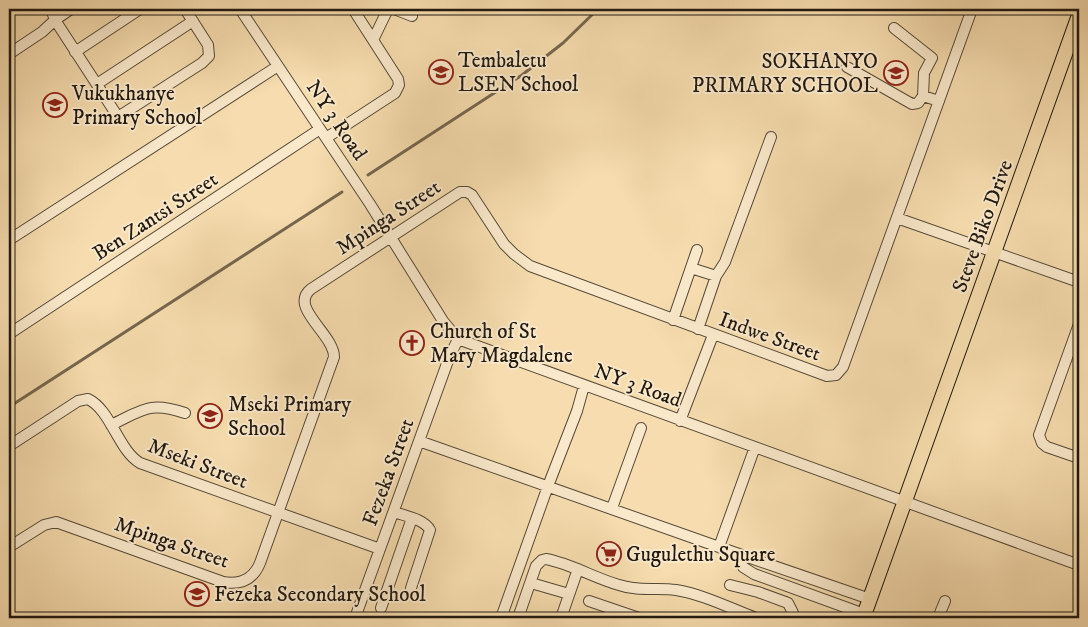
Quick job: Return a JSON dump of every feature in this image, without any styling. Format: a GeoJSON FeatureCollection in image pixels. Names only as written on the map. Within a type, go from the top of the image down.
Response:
{"type":"FeatureCollection","features":[{"type":"Feature","properties":{"kind":"main road","name":"Steve Biko Drive"},"geometry":{"type":"LineString","coordinates":[[905,501],[1079,15]]}},
{"type":"Feature","properties":{"kind":"main road"},"geometry":{"type":"LineString","coordinates":[[864,616],[905,501]]}},
{"type":"Feature","properties":{"kind":"street"},"geometry":{"type":"LineString","coordinates":[[51,9],[55,20],[118,117],[202,63],[209,56],[208,45],[184,9]]}},
{"type":"Feature","properties":{"kind":"street"},"geometry":{"type":"LineString","coordinates":[[9,54],[42,32],[71,9]]}},
{"type":"Feature","properties":{"kind":"street"},"geometry":{"type":"LineString","coordinates":[[75,52],[140,9]]}},
{"type":"Feature","properties":{"kind":"street","name":"NY 3 Road"},"geometry":{"type":"LineString","coordinates":[[240,9],[392,237],[443,321],[458,339],[1079,565]]}},
{"type":"Feature","properties":{"kind":"street"},"geometry":{"type":"LineString","coordinates":[[326,138],[395,93],[400,85],[398,79],[352,9]]}},
{"type":"Feature","properties":{"kind":"street"},"geometry":{"type":"LineString","coordinates":[[373,40],[388,9]]}},
{"type":"Feature","properties":{"kind":"street"},"geometry":{"type":"LineString","coordinates":[[394,9],[412,16]]}},
{"type":"Feature","properties":{"kind":"street","name":"Indwe Street"},"geometry":{"type":"LineString","coordinates":[[467,192],[474,198],[504,244],[530,266],[826,376],[836,376],[843,367],[972,9]]}},
{"type":"Feature","properties":{"kind":"street"},"geometry":{"type":"LineString","coordinates":[[97,84],[193,21]]}},
{"type":"Feature","properties":{"kind":"street"},"geometry":{"type":"LineString","coordinates":[[847,67],[912,104],[918,103],[923,96],[924,73],[932,58],[894,28]]}},
{"type":"Feature","properties":{"kind":"street"},"geometry":{"type":"LineString","coordinates":[[9,240],[278,66]]}},
{"type":"Feature","properties":{"kind":"street"},"geometry":{"type":"LineString","coordinates":[[923,96],[938,101]]}},
{"type":"Feature","properties":{"kind":"street","name":"Ben Zantsi Street"},"geometry":{"type":"LineString","coordinates":[[10,329],[320,129]]}},
{"type":"Feature","properties":{"kind":"street"},"geometry":{"type":"LineString","coordinates":[[698,329],[716,276],[725,262],[771,138]]}},
{"type":"Feature","properties":{"kind":"street","name":"Mpinga Street"},"geometry":{"type":"LineString","coordinates":[[9,546],[44,525],[56,522],[223,582],[239,583],[252,576],[258,568],[279,513],[334,357],[331,346],[306,308],[305,296],[311,290],[456,194],[467,192]]}},
{"type":"Feature","properties":{"kind":"street"},"geometry":{"type":"LineString","coordinates":[[897,218],[1079,282]]}},
{"type":"Feature","properties":{"kind":"street"},"geometry":{"type":"LineString","coordinates":[[673,320],[697,250]]}},
{"type":"Feature","properties":{"kind":"street"},"geometry":{"type":"LineString","coordinates":[[691,268],[716,276]]}},
{"type":"Feature","properties":{"kind":"street"},"geometry":{"type":"LineString","coordinates":[[1079,324],[1040,435],[1042,443],[1047,447],[1079,458]]}},
{"type":"Feature","properties":{"kind":"street"},"geometry":{"type":"LineString","coordinates":[[680,421],[712,335]]}},
{"type":"Feature","properties":{"kind":"street","name":"Fezeka Street"},"geometry":{"type":"LineString","coordinates":[[355,618],[449,358],[458,339]]}},
{"type":"Feature","properties":{"kind":"street"},"geometry":{"type":"LineString","coordinates":[[501,618],[577,411],[584,386]]}},
{"type":"Feature","properties":{"kind":"street","name":"Mseki Street"},"geometry":{"type":"LineString","coordinates":[[9,446],[83,399],[93,402],[131,456],[140,463],[380,549]]}},
{"type":"Feature","properties":{"kind":"street"},"geometry":{"type":"LineString","coordinates":[[111,425],[152,407],[165,407],[186,413]]}},
{"type":"Feature","properties":{"kind":"street"},"geometry":{"type":"LineString","coordinates":[[612,508],[641,428]]}},
{"type":"Feature","properties":{"kind":"street"},"geometry":{"type":"LineString","coordinates":[[419,441],[870,599]]}},
{"type":"Feature","properties":{"kind":"street"},"geometry":{"type":"LineString","coordinates":[[720,548],[755,447]]}},
{"type":"Feature","properties":{"kind":"street"},"geometry":{"type":"LineString","coordinates":[[394,512],[426,524],[430,530],[410,588]]}},
{"type":"Feature","properties":{"kind":"street"},"geometry":{"type":"LineString","coordinates":[[381,608],[412,518]]}},
{"type":"Feature","properties":{"kind":"street"},"geometry":{"type":"LineString","coordinates":[[736,553],[743,567],[754,574],[864,616]]}},
{"type":"Feature","properties":{"kind":"street"},"geometry":{"type":"LineString","coordinates":[[518,618],[536,566],[546,559],[634,589],[675,590],[689,593],[756,618]]}},
{"type":"Feature","properties":{"kind":"street"},"geometry":{"type":"LineString","coordinates":[[561,618],[578,569]]}},
{"type":"Feature","properties":{"kind":"street"},"geometry":{"type":"LineString","coordinates":[[531,582],[569,594]]}},
{"type":"Feature","properties":{"kind":"street"},"geometry":{"type":"LineString","coordinates":[[730,585],[765,594],[788,603],[793,613],[792,618]]}},
{"type":"Feature","properties":{"kind":"street"},"geometry":{"type":"LineString","coordinates":[[589,601],[627,616],[639,618]]}},
{"type":"Feature","properties":{"kind":"street"},"geometry":{"type":"LineString","coordinates":[[938,618],[945,601]]}},
{"type":"Feature","properties":{"kind":"waterway"},"geometry":{"type":"LineString","coordinates":[[368,175],[522,75],[563,43],[598,9]]}},
{"type":"Feature","properties":{"kind":"waterway"},"geometry":{"type":"LineString","coordinates":[[9,407],[342,192]]}},
{"type":"Feature","properties":{"kind":"place","name":"Tembaletu LSEN School"},"geometry":{"type":"Point","coordinates":[441,72]}},
{"type":"Feature","properties":{"kind":"place","name":"SOKHANYO PRIMARY SCHOOL"},"geometry":{"type":"Point","coordinates":[896,73]}},
{"type":"Feature","properties":{"kind":"place","name":"Vukukhanye Primary School"},"geometry":{"type":"Point","coordinates":[55,105]}},
{"type":"Feature","properties":{"kind":"place","name":"Church of St Mary Magdalene"},"geometry":{"type":"Point","coordinates":[412,343]}},
{"type":"Feature","properties":{"kind":"place","name":"Mseki Primary School"},"geometry":{"type":"Point","coordinates":[210,416]}},
{"type":"Feature","properties":{"kind":"place","name":"Gugulethu Square"},"geometry":{"type":"Point","coordinates":[609,554]}},
{"type":"Feature","properties":{"kind":"place","name":"Fezeka Secondary School"},"geometry":{"type":"Point","coordinates":[197,594]}}]}
